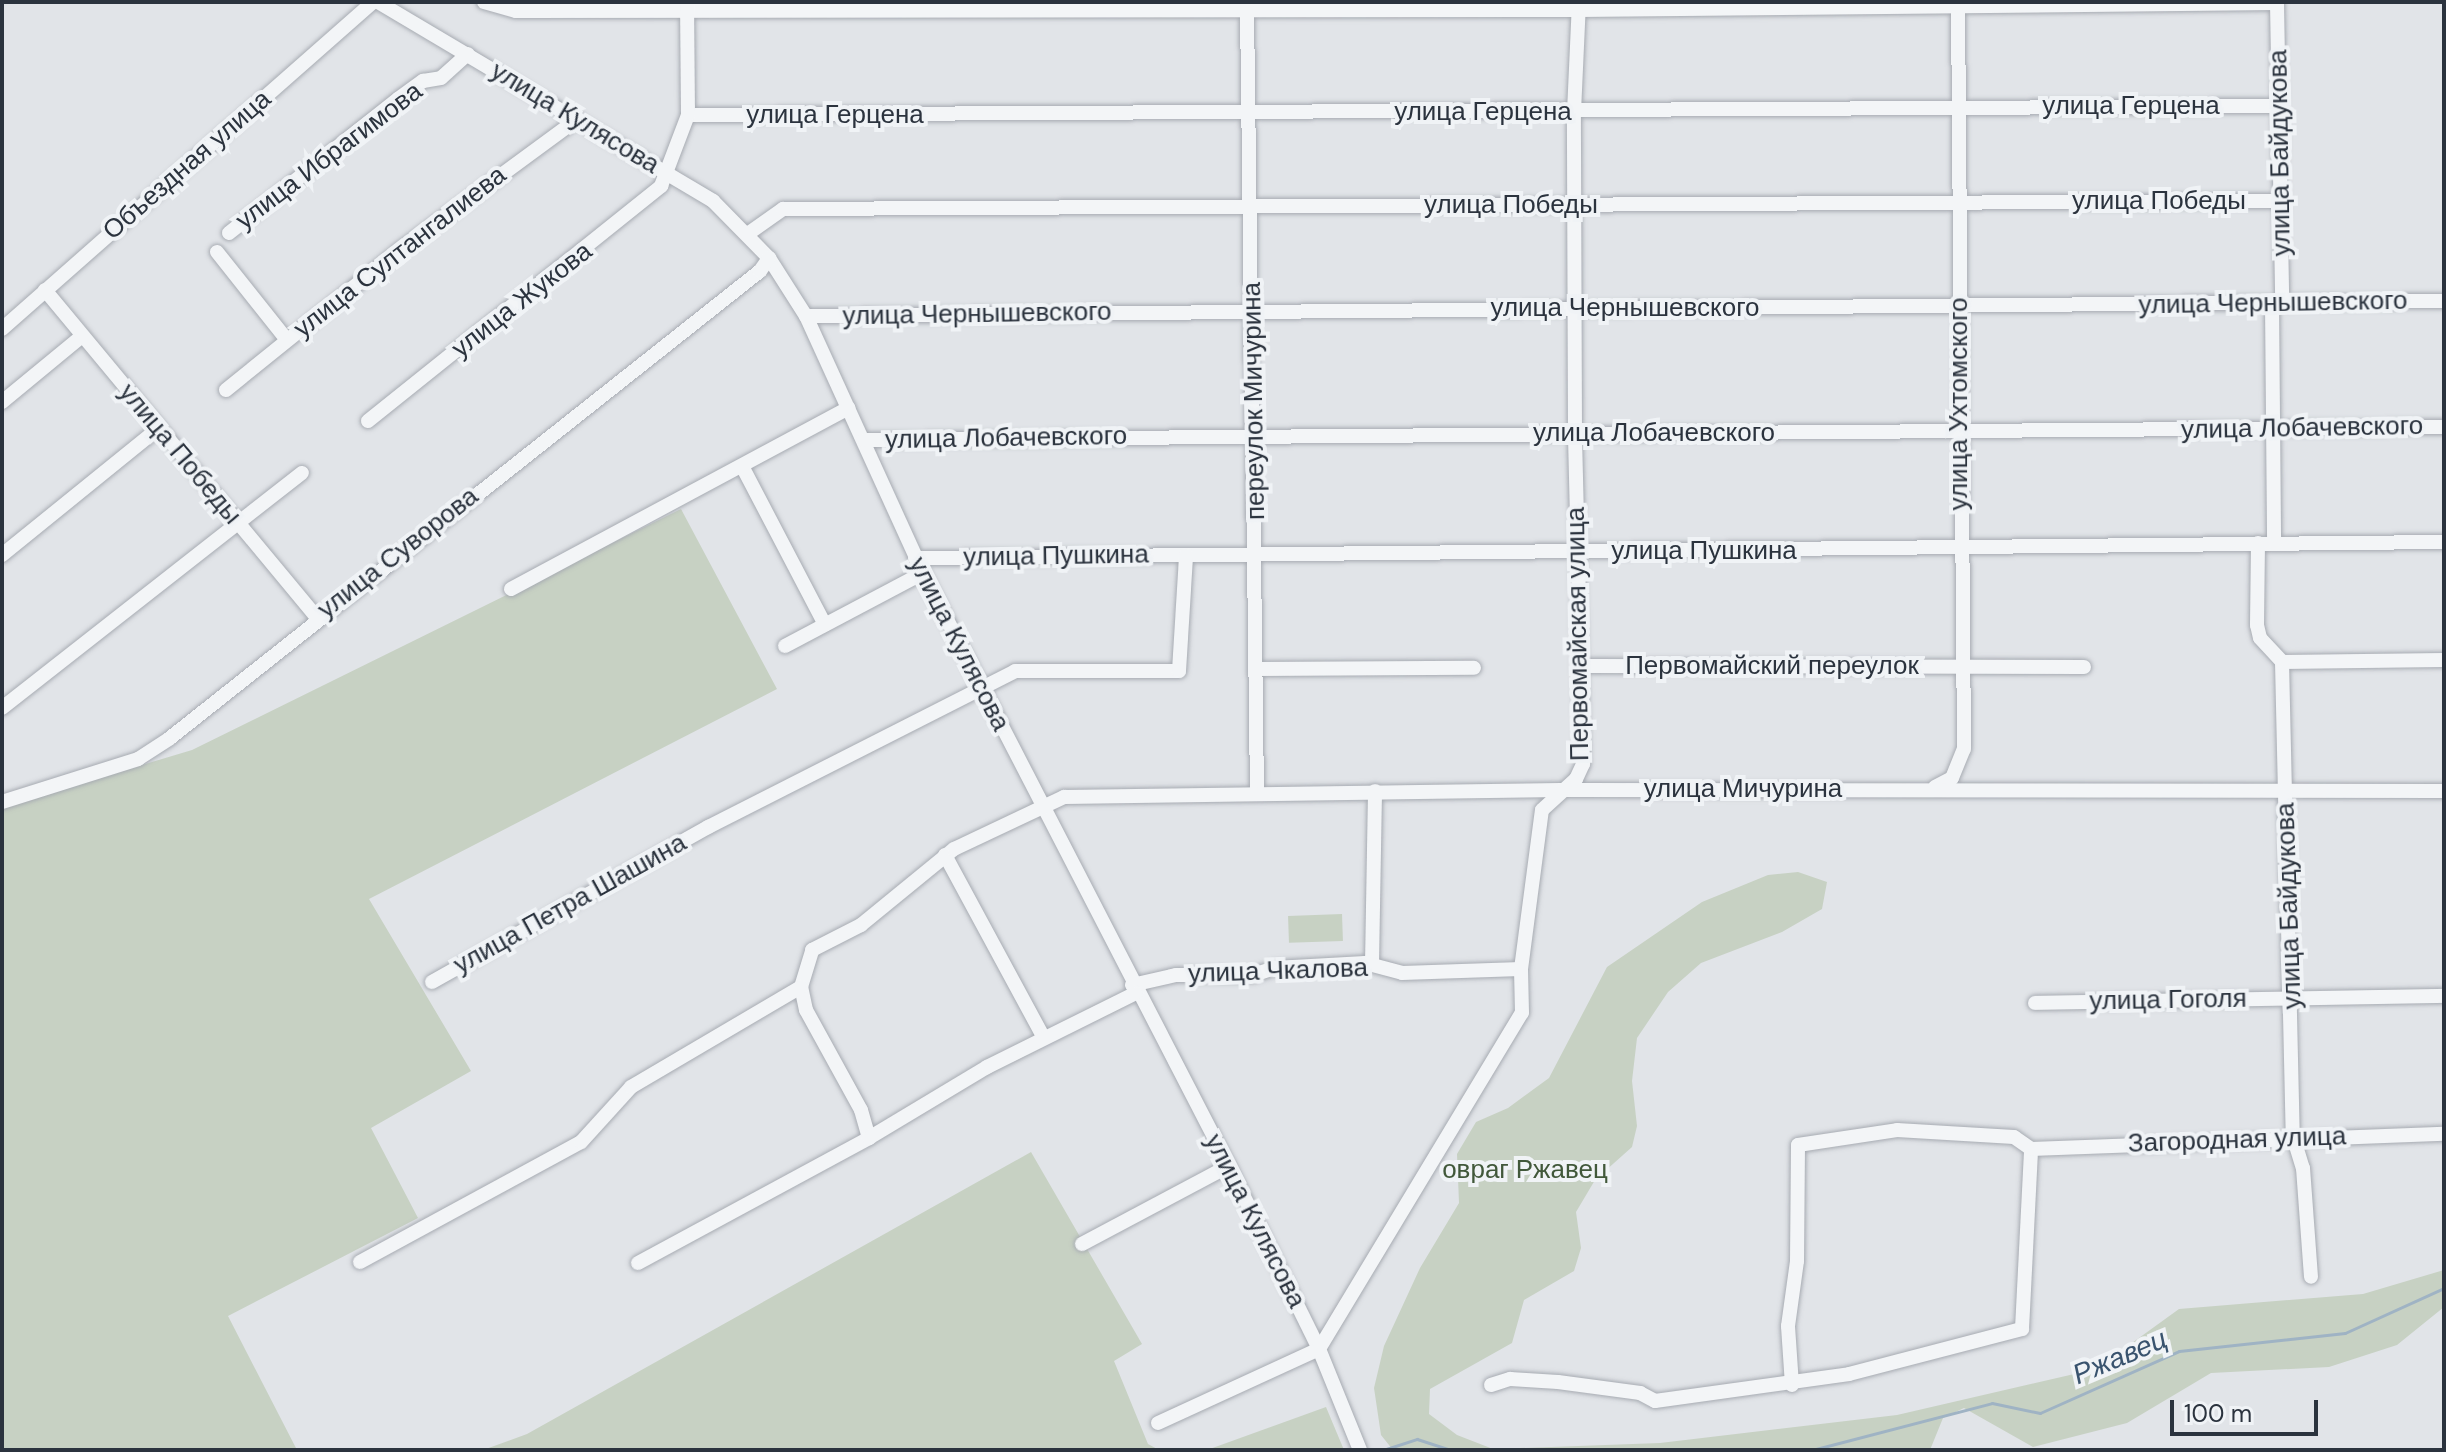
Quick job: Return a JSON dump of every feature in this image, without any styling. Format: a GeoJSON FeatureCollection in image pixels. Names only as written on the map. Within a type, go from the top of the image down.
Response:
{"type":"FeatureCollection","features":[{"type":"Feature","properties":{"kind":"street","name":"улица Кулясова"},"geometry":{"type":"LineString","coordinates":[[376,2],[713,201],[749,233],[769,258],[806,316],[865,440],[915,558],[1134,989],[1229,1166],[1319,1349],[1360,1450]]}},
{"type":"Feature","properties":{"kind":"street","name":"Объездная улица"},"geometry":{"type":"LineString","coordinates":[[2,329],[376,2]]}},
{"type":"Feature","properties":{"kind":"street"},"geometry":{"type":"LineString","coordinates":[[484,2],[516,11],[687,6],[1168,6],[1247,9],[2277,3]]}},
{"type":"Feature","properties":{"kind":"street","name":"улица Байдукова"},"geometry":{"type":"LineString","coordinates":[[2277,3],[2281,201],[2266,543],[2257,625],[2260,638],[2282,662],[2293,997],[2293,1136],[2303,1168],[2311,1277]]}},
{"type":"Feature","properties":{"kind":"street","name":"улица Ухтомского"},"geometry":{"type":"LineString","coordinates":[[1931,789],[1952,778],[1962,759],[1958,4]]}},
{"type":"Feature","properties":{"kind":"street"},"geometry":{"type":"LineString","coordinates":[[687,6],[688,115]]}},
{"type":"Feature","properties":{"kind":"street","name":"Первомайская улица"},"geometry":{"type":"LineString","coordinates":[[1319,1349],[1522,1013],[1521,969],[1542,810],[1576,779],[1583,764],[1575,434],[1574,112],[1579,6]]}},
{"type":"Feature","properties":{"kind":"street","name":"переулок Мичурина"},"geometry":{"type":"LineString","coordinates":[[1247,9],[1252,206],[1257,792]]}},
{"type":"Feature","properties":{"kind":"street","name":"улица Ибрагимова"},"geometry":{"type":"LineString","coordinates":[[229,233],[398,99],[423,81],[441,78],[468,54]]}},
{"type":"Feature","properties":{"kind":"street","name":"улица Герцена"},"geometry":{"type":"LineString","coordinates":[[688,115],[2277,106]]}},
{"type":"Feature","properties":{"kind":"street","name":"улица Жукова"},"geometry":{"type":"LineString","coordinates":[[368,421],[653,197],[688,115]]}},
{"type":"Feature","properties":{"kind":"street","name":"улица Султангалиева"},"geometry":{"type":"LineString","coordinates":[[226,390],[287,340],[578,119]]}},
{"type":"Feature","properties":{"kind":"street","name":"улица Победы"},"geometry":{"type":"LineString","coordinates":[[749,233],[783,209],[2281,201]]}},
{"type":"Feature","properties":{"kind":"street"},"geometry":{"type":"LineString","coordinates":[[217,252],[287,340]]}},
{"type":"Feature","properties":{"kind":"street","name":"улица Суворова"},"geometry":{"type":"LineString","coordinates":[[2,802],[138,759],[760,271],[769,258]]}},
{"type":"Feature","properties":{"kind":"street","name":"улица Победы"},"geometry":{"type":"LineString","coordinates":[[45,290],[316,617]]}},
{"type":"Feature","properties":{"kind":"street","name":"улица Чернышевского"},"geometry":{"type":"LineString","coordinates":[[806,316],[2444,301]]}},
{"type":"Feature","properties":{"kind":"street"},"geometry":{"type":"LineString","coordinates":[[2,402],[82,336]]}},
{"type":"Feature","properties":{"kind":"street"},"geometry":{"type":"LineString","coordinates":[[511,589],[849,408]]}},
{"type":"Feature","properties":{"kind":"street","name":"улица Лобачевского"},"geometry":{"type":"LineString","coordinates":[[865,440],[2444,427]]}},
{"type":"Feature","properties":{"kind":"street"},"geometry":{"type":"LineString","coordinates":[[2,555],[159,428]]}},
{"type":"Feature","properties":{"kind":"street"},"geometry":{"type":"LineString","coordinates":[[742,466],[825,625]]}},
{"type":"Feature","properties":{"kind":"street"},"geometry":{"type":"LineString","coordinates":[[2,708],[302,473]]}},
{"type":"Feature","properties":{"kind":"street","name":"улица Пушкина"},"geometry":{"type":"LineString","coordinates":[[915,558],[1959,550],[2444,542]]}},
{"type":"Feature","properties":{"kind":"street","name":"улица Петра Шашина"},"geometry":{"type":"LineString","coordinates":[[432,982],[708,827],[979,686],[1015,671],[1179,671],[1186,555]]}},
{"type":"Feature","properties":{"kind":"street"},"geometry":{"type":"LineString","coordinates":[[785,646],[923,573]]}},
{"type":"Feature","properties":{"kind":"street"},"geometry":{"type":"LineString","coordinates":[[2282,662],[2444,660]]}},
{"type":"Feature","properties":{"kind":"street","name":"Первомайский переулок"},"geometry":{"type":"LineString","coordinates":[[1583,666],[2084,667]]}},
{"type":"Feature","properties":{"kind":"street"},"geometry":{"type":"LineString","coordinates":[[1256,669],[1474,668]]}},
{"type":"Feature","properties":{"kind":"street","name":"улица Мичурина"},"geometry":{"type":"LineString","coordinates":[[801,987],[812,950],[861,925],[945,855],[1064,797],[1561,790],[2444,791]]}},
{"type":"Feature","properties":{"kind":"street"},"geometry":{"type":"LineString","coordinates":[[1372,964],[1375,791]]}},
{"type":"Feature","properties":{"kind":"street"},"geometry":{"type":"LineString","coordinates":[[945,855],[1044,1038]]}},
{"type":"Feature","properties":{"kind":"street","name":"улица Чкалова"},"geometry":{"type":"LineString","coordinates":[[638,1263],[1134,989],[1176,975],[1253,975],[1275,968],[1372,964],[1402,973],[1521,969]]}},
{"type":"Feature","properties":{"kind":"street"},"geometry":{"type":"LineString","coordinates":[[360,1262],[581,1142],[631,1087],[801,987],[806,1010],[861,1110],[869,1138]]}},
{"type":"Feature","properties":{"kind":"street","name":"улица Гоголя"},"geometry":{"type":"LineString","coordinates":[[2035,1003],[2444,996]]}},
{"type":"Feature","properties":{"kind":"street","name":"Загородная улица"},"geometry":{"type":"LineString","coordinates":[[1792,1385],[1788,1326],[1797,1261],[1798,1145],[1897,1130],[2014,1137],[2031,1149],[2293,1136],[2444,1134]]}},
{"type":"Feature","properties":{"kind":"street"},"geometry":{"type":"LineString","coordinates":[[1491,1385],[1510,1379],[1570,1383],[1640,1393],[1655,1401],[1792,1385],[2022,1329],[2031,1149]]}},
{"type":"Feature","properties":{"kind":"street"},"geometry":{"type":"LineString","coordinates":[[1082,1244],[1229,1166]]}},
{"type":"Feature","properties":{"kind":"street"},"geometry":{"type":"LineString","coordinates":[[1158,1423],[1319,1349]]}},
{"type":"Feature","properties":{"kind":"green space"},"geometry":{"type":"Polygon","coordinates":[[[681,509],[777,689],[369,899],[471,1071],[371,1128],[418,1218],[228,1316],[297,1450],[2,1450],[2,807],[192,750],[681,509]]]}},
{"type":"Feature","properties":{"kind":"green space","name":"овраг Ржавец"},"geometry":{"type":"Polygon","coordinates":[[[1798,872],[1827,882],[1822,909],[1782,932],[1701,963],[1668,992],[1637,1038],[1632,1081],[1637,1126],[1632,1147],[1595,1180],[1576,1212],[1581,1248],[1574,1271],[1524,1300],[1512,1343],[1430,1389],[1429,1414],[1457,1435],[1493,1449],[1660,1443],[1897,1415],[2096,1369],[2179,1309],[2363,1294],[2444,1270],[2444,1307],[2397,1345],[2329,1367],[2211,1373],[2127,1423],[2033,1447],[1964,1408],[1943,1418],[1930,1450],[1393,1450],[1381,1435],[1374,1388],[1384,1346],[1420,1268],[1459,1203],[1457,1154],[1476,1122],[1508,1108],[1549,1078],[1607,967],[1702,902],[1768,875],[1798,872]]]}},
{"type":"Feature","properties":{"kind":"green space"},"geometry":{"type":"Polygon","coordinates":[[[1342,914],[1343,941],[1289,943],[1288,916],[1342,914]]]}},
{"type":"Feature","properties":{"kind":"green space"},"geometry":{"type":"Polygon","coordinates":[[[1031,1152],[1142,1344],[1114,1361],[1148,1444],[1159,1450],[483,1450],[527,1434],[1031,1152]]]}},
{"type":"Feature","properties":{"kind":"green space"},"geometry":{"type":"Polygon","coordinates":[[[1326,1407],[1344,1450],[1207,1450],[1326,1407]]]}},
{"type":"Feature","properties":{"kind":"waterway","name":"Ржавец"},"geometry":{"type":"LineString","coordinates":[[1812,1450],[1992,1403],[2040,1413],[2179,1351],[2345,1333],[2444,1288]]}},
{"type":"Feature","properties":{"kind":"waterway","name":"Ржавец"},"geometry":{"type":"LineString","coordinates":[[1383,1450],[1417,1439],[1451,1450]]}}]}
